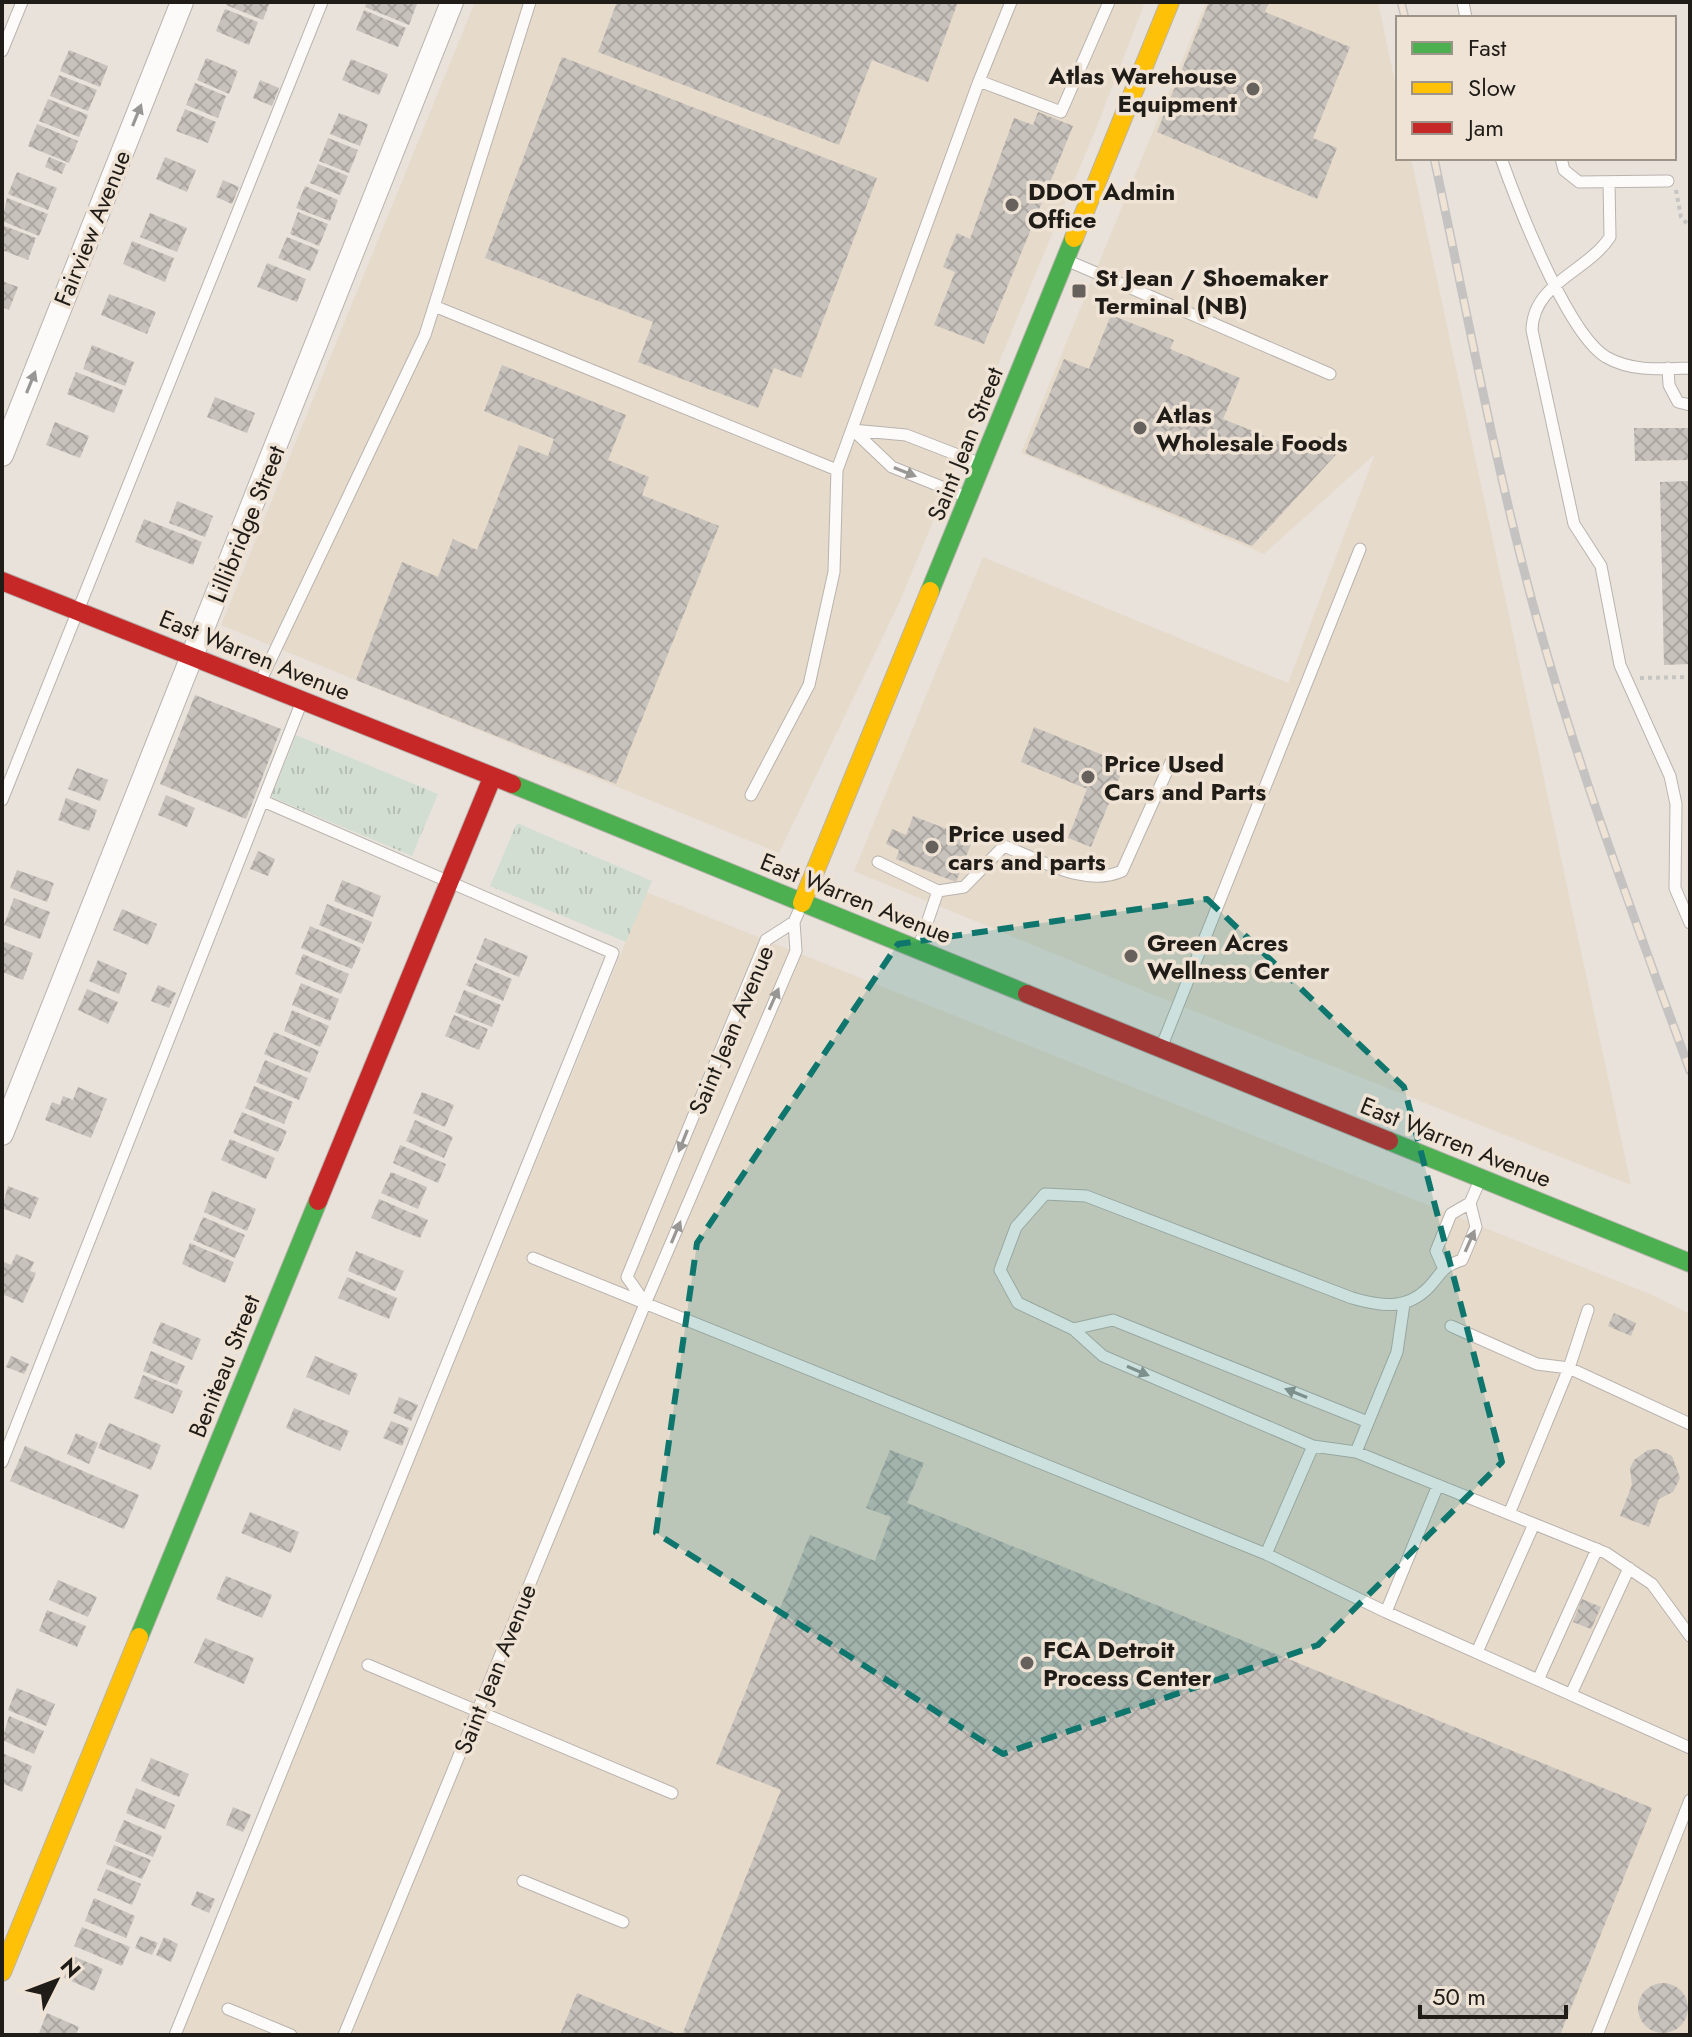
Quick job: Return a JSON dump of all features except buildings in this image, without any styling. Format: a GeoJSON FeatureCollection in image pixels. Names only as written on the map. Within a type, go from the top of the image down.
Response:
{"type":"FeatureCollection","features":[{"type":"Feature","properties":{"kind":"street","name":"Fairview Avenue"},"geometry":{"type":"LineString","coordinates":[[2,455],[182,2]]}},
{"type":"Feature","properties":{"kind":"street","name":"Lillibridge Street"},"geometry":{"type":"LineString","coordinates":[[2,1134],[452,2]]}},
{"type":"Feature","properties":{"kind":"street","name":"Saint Jean Street"},"geometry":{"type":"LineString","coordinates":[[802,903],[1170,2]]}},
{"type":"Feature","properties":{"kind":"street","name":"East Warren Avenue"},"geometry":{"type":"LineString","coordinates":[[2,581],[194,655],[1690,1263]]}},
{"type":"Feature","properties":{"kind":"street","name":"Beniteau Street"},"geometry":{"type":"LineString","coordinates":[[2,1972],[492,778]]}},
{"type":"Feature","properties":{"kind":"lane"},"geometry":{"type":"LineString","coordinates":[[2,51],[22,2]]}},
{"type":"Feature","properties":{"kind":"lane"},"geometry":{"type":"LineString","coordinates":[[2,800],[322,2]]}},
{"type":"Feature","properties":{"kind":"lane"},"geometry":{"type":"LineString","coordinates":[[260,683],[273,648],[425,335],[530,2]]}},
{"type":"Feature","properties":{"kind":"lane"},"geometry":{"type":"LineString","coordinates":[[751,795],[809,685],[834,572],[837,470],[979,81],[1011,2]]}},
{"type":"Feature","properties":{"kind":"lane"},"geometry":{"type":"LineString","coordinates":[[979,81],[1061,112],[1109,2]]}},
{"type":"Feature","properties":{"kind":"lane"},"geometry":{"type":"LineString","coordinates":[[1502,160],[1556,285],[1580,328],[1606,356],[1649,369],[1690,368]]}},
{"type":"Feature","properties":{"kind":"lane"},"geometry":{"type":"LineString","coordinates":[[1562,160],[1564,170],[1579,182],[1668,181]]}},
{"type":"Feature","properties":{"kind":"lane"},"geometry":{"type":"LineString","coordinates":[[1609,182],[1610,237],[1592,259],[1538,301],[1532,314],[1532,330],[1574,524],[1601,566],[1625,678],[1670,776],[1676,804],[1675,888],[1690,923]]}},
{"type":"Feature","properties":{"kind":"lane"},"geometry":{"type":"LineString","coordinates":[[1066,259],[1330,374]]}},
{"type":"Feature","properties":{"kind":"lane"},"geometry":{"type":"LineString","coordinates":[[434,306],[837,470]]}},
{"type":"Feature","properties":{"kind":"lane"},"geometry":{"type":"LineString","coordinates":[[1668,368],[1673,395],[1678,402],[1690,405]]}},
{"type":"Feature","properties":{"kind":"lane"},"geometry":{"type":"LineString","coordinates":[[852,429],[906,435],[983,464]]}},
{"type":"Feature","properties":{"kind":"lane"},"geometry":{"type":"LineString","coordinates":[[852,429],[892,467],[969,497]]}},
{"type":"Feature","properties":{"kind":"lane"},"geometry":{"type":"LineString","coordinates":[[1161,1048],[1360,549]]}},
{"type":"Feature","properties":{"kind":"lane"},"geometry":{"type":"LineString","coordinates":[[2,1462],[302,700]]}},
{"type":"Feature","properties":{"kind":"lane"},"geometry":{"type":"LineString","coordinates":[[878,862],[938,891],[964,887],[1004,846],[1082,875],[1107,877],[1122,871],[1171,762]]}},
{"type":"Feature","properties":{"kind":"lane"},"geometry":{"type":"LineString","coordinates":[[175,2035],[613,953],[449,879],[263,801]]}},
{"type":"Feature","properties":{"kind":"lane"},"geometry":{"type":"LineString","coordinates":[[917,950],[938,891]]}},
{"type":"Feature","properties":{"kind":"lane"},"geometry":{"type":"LineString","coordinates":[[794,922],[802,903]]}},
{"type":"Feature","properties":{"kind":"lane","name":"Saint Jean Avenue"},"geometry":{"type":"LineString","coordinates":[[344,2035],[645,1304],[796,951],[794,922],[766,940],[627,1277],[645,1304]]}},
{"type":"Feature","properties":{"kind":"lane"},"geometry":{"type":"LineString","coordinates":[[1443,1267],[1436,1251],[1451,1214],[1470,1203],[1481,1178]]}},
{"type":"Feature","properties":{"kind":"lane"},"geometry":{"type":"LineString","coordinates":[[1470,1203],[1476,1227],[1462,1260],[1443,1267],[1428,1288],[1404,1304],[1391,1306],[1352,1298],[1086,1196],[1045,1194],[1016,1227],[1000,1270],[1018,1303],[1073,1329],[1103,1356],[1313,1446],[1356,1452],[1597,1549],[1652,1584],[1690,1636]]}},
{"type":"Feature","properties":{"kind":"lane"},"geometry":{"type":"LineString","coordinates":[[533,1258],[1266,1554],[1386,1612],[1690,1748]]}},
{"type":"Feature","properties":{"kind":"lane"},"geometry":{"type":"LineString","coordinates":[[1356,1452],[1397,1352],[1404,1304]]}},
{"type":"Feature","properties":{"kind":"lane"},"geometry":{"type":"LineString","coordinates":[[1509,1514],[1569,1368],[1588,1310]]}},
{"type":"Feature","properties":{"kind":"lane"},"geometry":{"type":"LineString","coordinates":[[1073,1329],[1113,1320],[1368,1422]]}},
{"type":"Feature","properties":{"kind":"lane"},"geometry":{"type":"LineString","coordinates":[[1451,1326],[1537,1364],[1569,1368],[1690,1424]]}},
{"type":"Feature","properties":{"kind":"lane"},"geometry":{"type":"LineString","coordinates":[[1266,1554],[1313,1446]]}},
{"type":"Feature","properties":{"kind":"lane"},"geometry":{"type":"LineString","coordinates":[[1386,1612],[1438,1485]]}},
{"type":"Feature","properties":{"kind":"lane"},"geometry":{"type":"LineString","coordinates":[[1477,1652],[1534,1524]]}},
{"type":"Feature","properties":{"kind":"lane"},"geometry":{"type":"LineString","coordinates":[[1538,1680],[1597,1549]]}},
{"type":"Feature","properties":{"kind":"lane"},"geometry":{"type":"LineString","coordinates":[[1571,1694],[1629,1568]]}},
{"type":"Feature","properties":{"kind":"lane"},"geometry":{"type":"LineString","coordinates":[[368,1665],[672,1793]]}},
{"type":"Feature","properties":{"kind":"lane"},"geometry":{"type":"LineString","coordinates":[[1597,2035],[1690,1800]]}},
{"type":"Feature","properties":{"kind":"lane"},"geometry":{"type":"LineString","coordinates":[[523,1881],[623,1922]]}},
{"type":"Feature","properties":{"kind":"lane"},"geometry":{"type":"LineString","coordinates":[[228,2009],[291,2035]]}},
{"type":"Feature","properties":{"kind":"path"},"geometry":{"type":"LineString","coordinates":[[1668,181],[1677,192],[1681,217],[1690,227]]}},
{"type":"Feature","properties":{"kind":"path"},"geometry":{"type":"LineString","coordinates":[[1625,678],[1688,677]]}},
{"type":"Feature","properties":{"kind":"highlighted area"},"geometry":{"type":"Polygon","coordinates":[[[1207,899],[1404,1087],[1502,1462],[1318,1645],[1003,1754],[656,1533],[697,1243],[898,944],[1207,899]]]}},
{"type":"Feature","properties":{"kind":"shaded area"},"geometry":{"type":"Polygon","coordinates":[[[475,2],[1145,2],[1097,126],[900,601],[779,853],[221,625],[475,2]]]}},
{"type":"Feature","properties":{"kind":"shaded area"},"geometry":{"type":"Polygon","coordinates":[[[1206,2],[1378,2],[1396,87],[1396,160],[1411,160],[1631,1185],[1159,997],[854,871],[983,557],[1288,683],[1375,454],[1264,554],[1021,453],[1206,2]]]}},
{"type":"Feature","properties":{"kind":"shaded area"},"geometry":{"type":"Polygon","coordinates":[[[646,892],[1650,1294],[1690,1314],[1690,2035],[180,2035],[646,892]]]}},
{"type":"Feature","properties":{"kind":"green space"},"geometry":{"type":"Polygon","coordinates":[[[296,735],[438,794],[412,856],[271,797],[296,735]]]}},
{"type":"Feature","properties":{"kind":"green space"},"geometry":{"type":"Polygon","coordinates":[[[517,823],[652,881],[626,942],[490,886],[517,823]]]}},
{"type":"Feature","properties":{"kind":"railway"},"geometry":{"type":"LineString","coordinates":[[1401,2],[1404,16]]}},
{"type":"Feature","properties":{"kind":"railway"},"geometry":{"type":"LineString","coordinates":[[1434,160],[1492,436],[1532,601],[1586,778],[1690,1071]]}},
{"type":"Feature","properties":{"kind":"traffic: fast"},"geometry":{"type":"LineString","coordinates":[[930,591],[1074,238]]}},
{"type":"Feature","properties":{"kind":"traffic: fast"},"geometry":{"type":"LineString","coordinates":[[512,784],[1027,994]]}},
{"type":"Feature","properties":{"kind":"traffic: fast"},"geometry":{"type":"LineString","coordinates":[[1389,1141],[1690,1263]]}},
{"type":"Feature","properties":{"kind":"traffic: fast"},"geometry":{"type":"LineString","coordinates":[[139,1637],[318,1201]]}},
{"type":"Feature","properties":{"kind":"traffic: slow"},"geometry":{"type":"LineString","coordinates":[[1074,238],[1170,2]]}},
{"type":"Feature","properties":{"kind":"traffic: slow"},"geometry":{"type":"LineString","coordinates":[[802,903],[930,591]]}},
{"type":"Feature","properties":{"kind":"traffic: slow"},"geometry":{"type":"LineString","coordinates":[[2,1972],[139,1637]]}},
{"type":"Feature","properties":{"kind":"traffic: jam"},"geometry":{"type":"LineString","coordinates":[[2,581],[512,784]]}},
{"type":"Feature","properties":{"kind":"traffic: jam"},"geometry":{"type":"LineString","coordinates":[[318,1201],[492,778]]}},
{"type":"Feature","properties":{"kind":"traffic: jam"},"geometry":{"type":"LineString","coordinates":[[1027,994],[1389,1141]]}},
{"type":"Feature","properties":{"kind":"place","name":"Atlas Warehouse Equipment"},"geometry":{"type":"Point","coordinates":[1253,89]}},
{"type":"Feature","properties":{"kind":"place","name":"DDOT Admin Office"},"geometry":{"type":"Point","coordinates":[1012,205]}},
{"type":"Feature","properties":{"kind":"place","name":"St Jean / Shoemaker Terminal (NB)"},"geometry":{"type":"Point","coordinates":[1079,291]}},
{"type":"Feature","properties":{"kind":"place","name":"Atlas Wholesale Foods"},"geometry":{"type":"Point","coordinates":[1140,428]}},
{"type":"Feature","properties":{"kind":"place","name":"Price Used Cars and Parts"},"geometry":{"type":"Point","coordinates":[1088,777]}},
{"type":"Feature","properties":{"kind":"place","name":"Price used cars and parts"},"geometry":{"type":"Point","coordinates":[932,847]}},
{"type":"Feature","properties":{"kind":"place","name":"Green Acres Wellness Center"},"geometry":{"type":"Point","coordinates":[1131,956]}},
{"type":"Feature","properties":{"kind":"place","name":"FCA Detroit Process Center"},"geometry":{"type":"Point","coordinates":[1027,1663]}}]}
